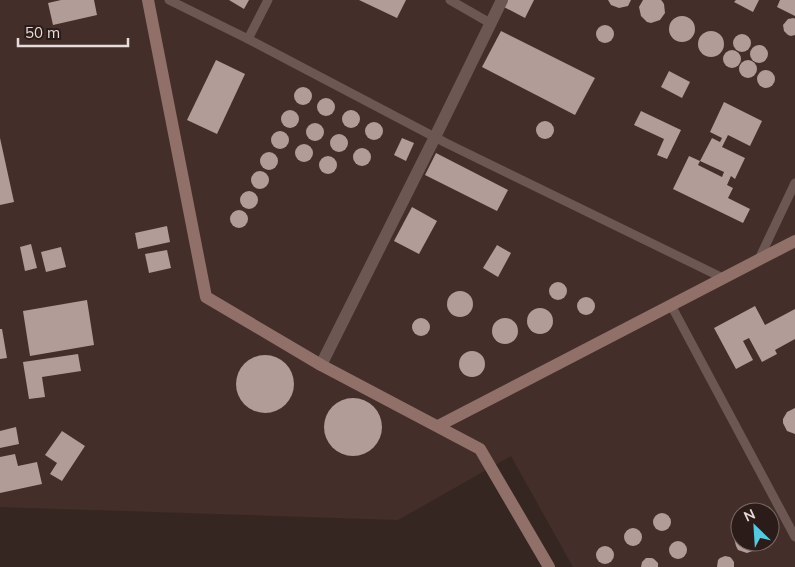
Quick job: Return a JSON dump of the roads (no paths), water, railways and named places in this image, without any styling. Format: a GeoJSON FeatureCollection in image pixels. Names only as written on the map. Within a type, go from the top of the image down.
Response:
{"type":"FeatureCollection","features":[{"type":"Feature","properties":{"kind":"street"},"geometry":{"type":"LineString","coordinates":[[148,0],[206,297],[321,365],[480,449],[549,567]]}},
{"type":"Feature","properties":{"kind":"street"},"geometry":{"type":"LineString","coordinates":[[321,365],[502,0]]}},
{"type":"Feature","properties":{"kind":"street"},"geometry":{"type":"LineString","coordinates":[[438,426],[795,240]]}},
{"type":"Feature","properties":{"kind":"lane"},"geometry":{"type":"LineString","coordinates":[[168,0],[179,3],[435,137],[723,278]]}},
{"type":"Feature","properties":{"kind":"lane"},"geometry":{"type":"LineString","coordinates":[[248,39],[268,0]]}},
{"type":"Feature","properties":{"kind":"lane"},"geometry":{"type":"LineString","coordinates":[[450,0],[490,22]]}},
{"type":"Feature","properties":{"kind":"lane"},"geometry":{"type":"LineString","coordinates":[[759,259],[795,183]]}},
{"type":"Feature","properties":{"kind":"lane"},"geometry":{"type":"LineString","coordinates":[[671,305],[795,537]]}}]}
